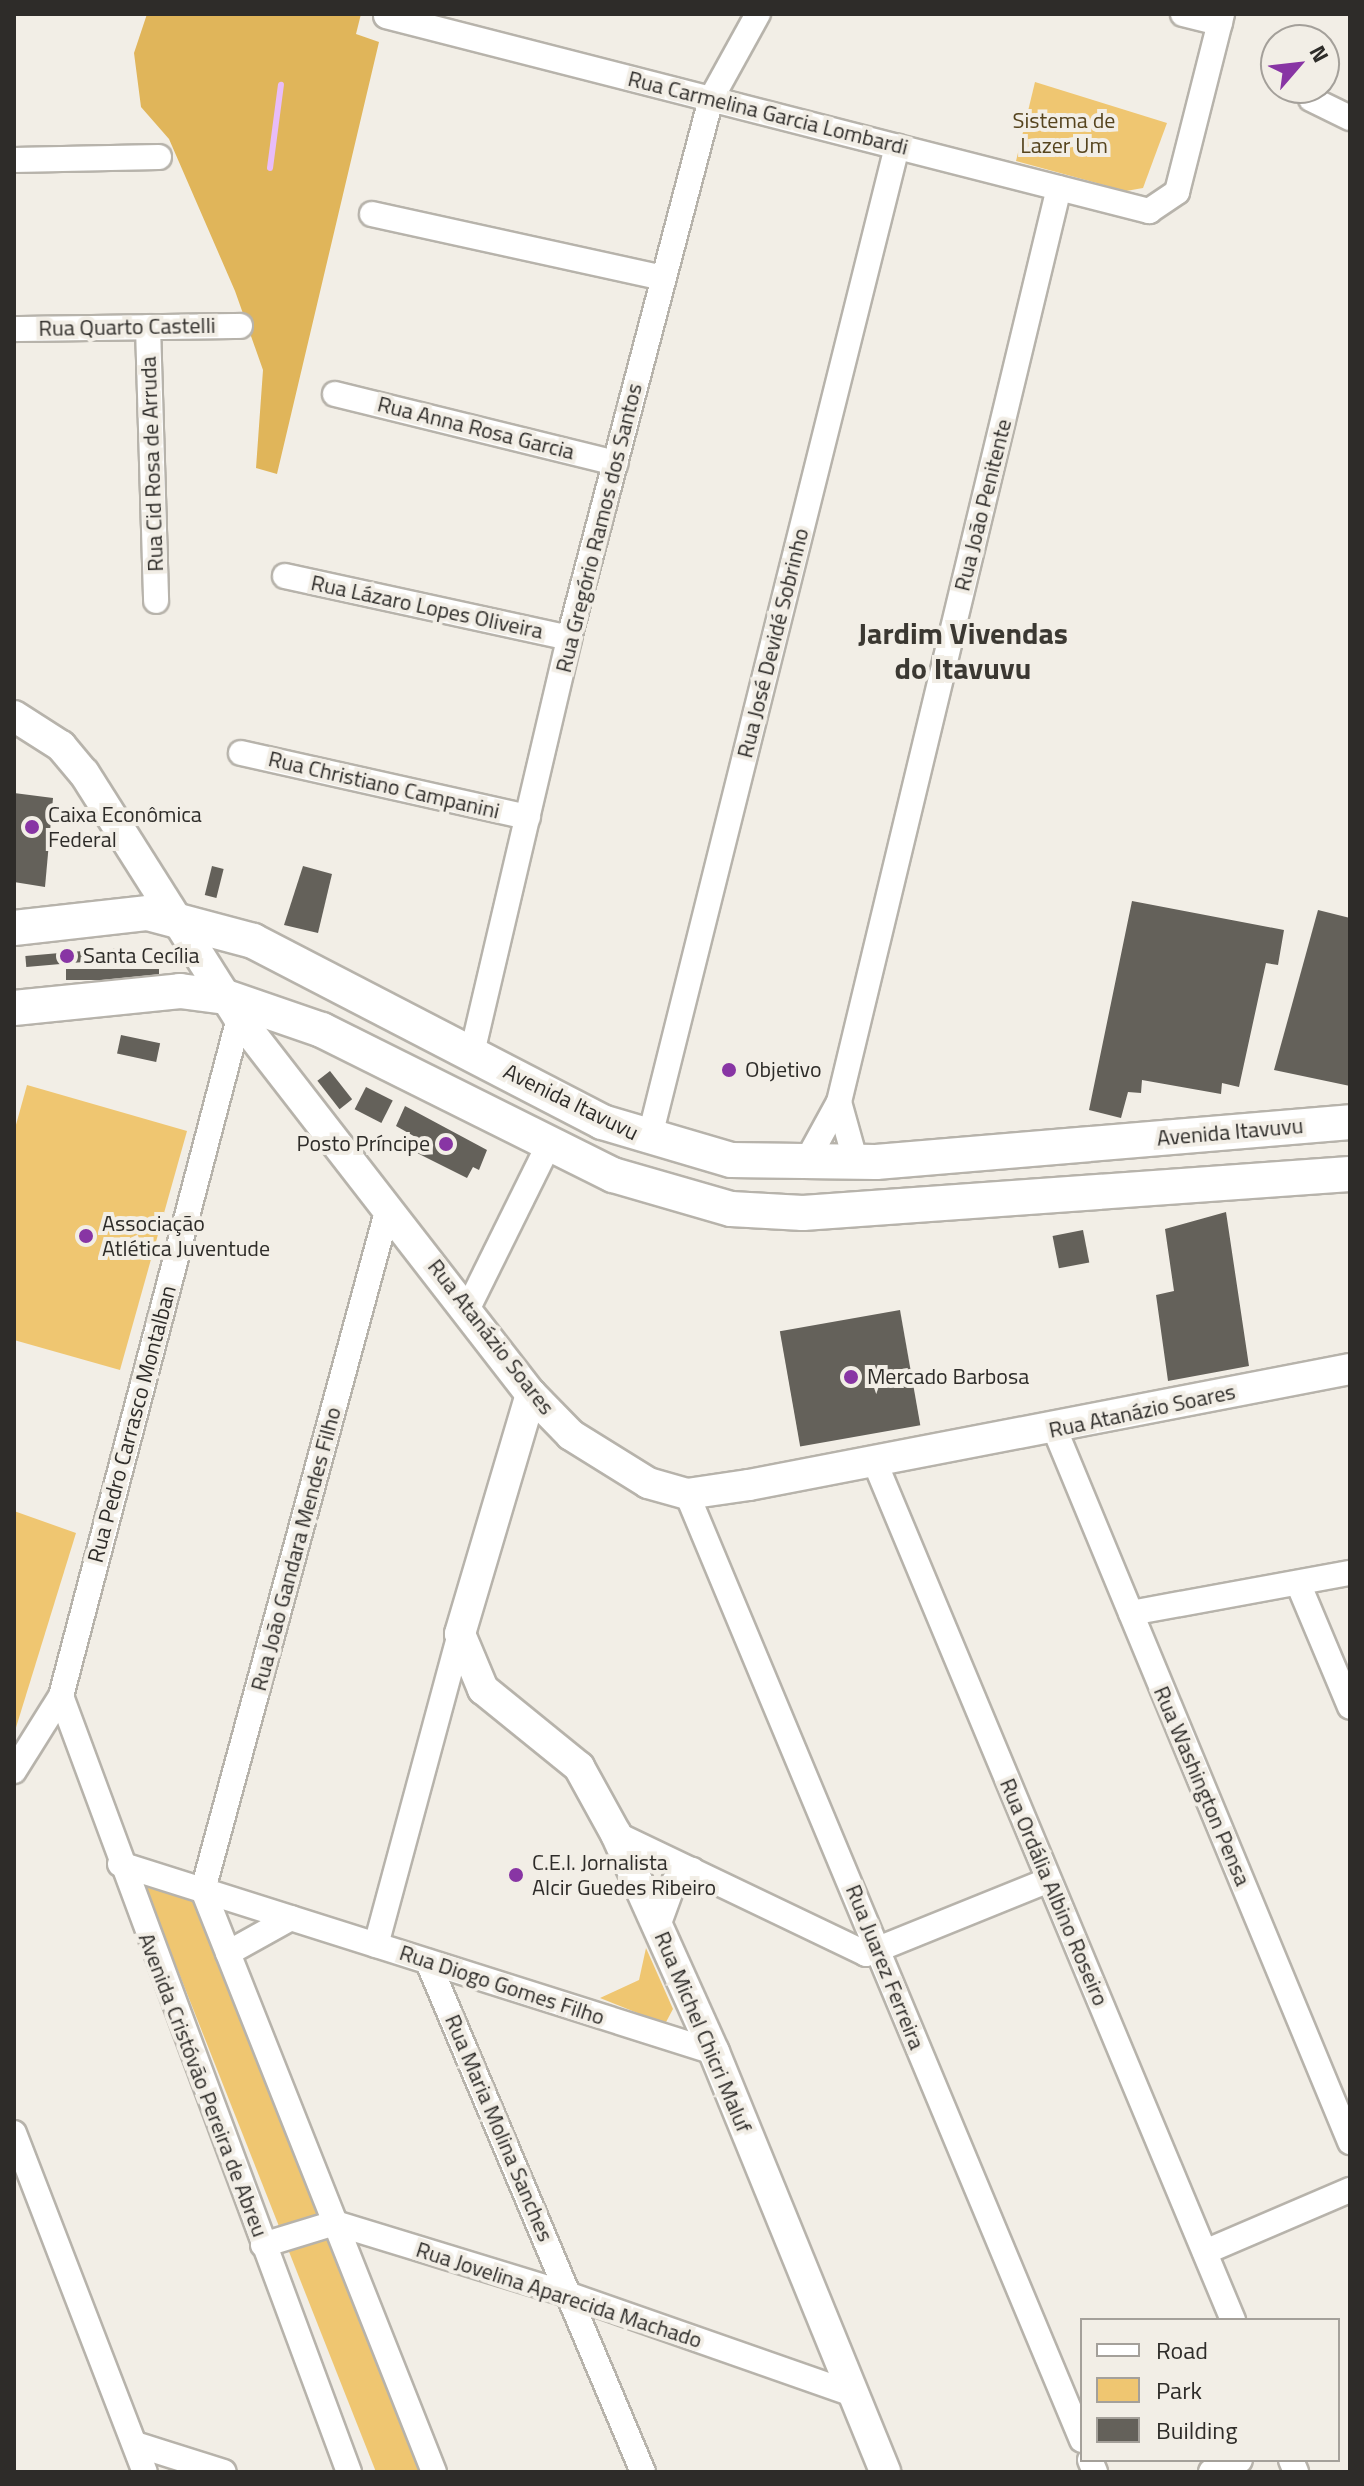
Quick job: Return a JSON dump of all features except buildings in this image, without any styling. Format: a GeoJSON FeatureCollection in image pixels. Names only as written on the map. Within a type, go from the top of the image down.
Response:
{"type":"FeatureCollection","features":[{"type":"Feature","properties":{"kind":"main road","name":"Avenida Itavuvu"},"geometry":{"type":"LineString","coordinates":[[14,928],[134,914],[176,920],[253,941],[545,1091],[649,1140],[731,1160],[856,1163],[1350,1122]]}},
{"type":"Feature","properties":{"kind":"main road","name":"Avenida Itavuvu"},"geometry":{"type":"LineString","coordinates":[[14,1008],[180,991],[322,1030],[660,1193],[731,1209],[803,1213],[1350,1174]]}},
{"type":"Feature","properties":{"kind":"main road"},"geometry":{"type":"LineString","coordinates":[[545,1091],[556,1113],[550,1142]]}},
{"type":"Feature","properties":{"kind":"street","name":"Rua Gregório Ramos dos Santos"},"geometry":{"type":"LineString","coordinates":[[472,1053],[569,638],[711,99],[758,14]]}},
{"type":"Feature","properties":{"kind":"street"},"geometry":{"type":"LineString","coordinates":[[1183,14],[1221,19]]}},
{"type":"Feature","properties":{"kind":"street","name":"Rua Carmelina Garcia Lombardi"},"geometry":{"type":"LineString","coordinates":[[386,16],[1149,211],[1177,192],[1221,19]]}},
{"type":"Feature","properties":{"kind":"street"},"geometry":{"type":"LineString","coordinates":[[1321,104],[1350,118]]}},
{"type":"Feature","properties":{"kind":"street","name":"Rua José Devidé Sobrinho"},"geometry":{"type":"LineString","coordinates":[[649,1140],[897,147]]}},
{"type":"Feature","properties":{"kind":"street"},"geometry":{"type":"LineString","coordinates":[[14,160],[159,157]]}},
{"type":"Feature","properties":{"kind":"street","name":"Rua João Penitente"},"geometry":{"type":"LineString","coordinates":[[805,1164],[839,1102],[1059,188]]}},
{"type":"Feature","properties":{"kind":"street"},"geometry":{"type":"LineString","coordinates":[[372,214],[663,278]]}},
{"type":"Feature","properties":{"kind":"street","name":"Rua Quarto Castelli"},"geometry":{"type":"LineString","coordinates":[[14,329],[240,326]]}},
{"type":"Feature","properties":{"kind":"street","name":"Rua Cid Rosa de Arruda"},"geometry":{"type":"LineString","coordinates":[[148,327],[156,601]]}},
{"type":"Feature","properties":{"kind":"street","name":"Rua Anna Rosa Garcia"},"geometry":{"type":"LineString","coordinates":[[335,394],[616,463]]}},
{"type":"Feature","properties":{"kind":"street","name":"Rua Lázaro Lopes Oliveira"},"geometry":{"type":"LineString","coordinates":[[285,576],[569,638]]}},
{"type":"Feature","properties":{"kind":"street","name":"Rua Atanázio Soares"},"geometry":{"type":"LineString","coordinates":[[14,716],[61,746],[84,773],[233,1008],[388,1208],[469,1306],[531,1394],[571,1435],[648,1483],[687,1494],[876,1465],[1350,1369]]}},
{"type":"Feature","properties":{"kind":"street","name":"Rua Christiano Campanini"},"geometry":{"type":"LineString","coordinates":[[241,753],[528,817]]}},
{"type":"Feature","properties":{"kind":"street","name":"Rua Pedro Carrasco Montalban"},"geometry":{"type":"LineString","coordinates":[[14,1771],[61,1696],[233,1008]]}},
{"type":"Feature","properties":{"kind":"street","name":"Rua João Penitente"},"geometry":{"type":"LineString","coordinates":[[839,1102],[856,1163]]}},
{"type":"Feature","properties":{"kind":"street"},"geometry":{"type":"LineString","coordinates":[[469,1306],[550,1142]]}},
{"type":"Feature","properties":{"kind":"street","name":"Rua João Gandara Mendes Filho"},"geometry":{"type":"LineString","coordinates":[[203,1890],[388,1208]]}},
{"type":"Feature","properties":{"kind":"street"},"geometry":{"type":"LineString","coordinates":[[376,1945],[460,1634],[531,1394]]}},
{"type":"Feature","properties":{"kind":"street","name":"Rua Washington Pensa"},"geometry":{"type":"LineString","coordinates":[[1055,1430],[1350,2142]]}},
{"type":"Feature","properties":{"kind":"street","name":"Rua Ordália Albino Roseiro"},"geometry":{"type":"LineString","coordinates":[[876,1465],[1232,2318]]}},
{"type":"Feature","properties":{"kind":"street","name":"Rua Juarez Ferreira"},"geometry":{"type":"LineString","coordinates":[[687,1494],[1080,2435]]}},
{"type":"Feature","properties":{"kind":"street"},"geometry":{"type":"LineString","coordinates":[[1131,1613],[1350,1573]]}},
{"type":"Feature","properties":{"kind":"street"},"geometry":{"type":"LineString","coordinates":[[1298,1583],[1350,1707]]}},
{"type":"Feature","properties":{"kind":"street","name":"Rua Michel Chicri Maluf"},"geometry":{"type":"LineString","coordinates":[[460,1634],[483,1689],[579,1767],[616,1834],[714,2052],[885,2472]]}},
{"type":"Feature","properties":{"kind":"street"},"geometry":{"type":"LineString","coordinates":[[444,1696],[483,1689]]}},
{"type":"Feature","properties":{"kind":"street","name":"Avenida Cristóvão Pereira de Abreu"},"geometry":{"type":"LineString","coordinates":[[61,1696],[120,1864],[349,2472]]}},
{"type":"Feature","properties":{"kind":"street"},"geometry":{"type":"LineString","coordinates":[[616,1834],[866,1954],[878,1952],[1049,1880]]}},
{"type":"Feature","properties":{"kind":"street","name":"Rua Diogo Gomes Filho"},"geometry":{"type":"LineString","coordinates":[[120,1864],[714,2052]]}},
{"type":"Feature","properties":{"kind":"street"},"geometry":{"type":"LineString","coordinates":[[658,1926],[674,1882],[692,1870]]}},
{"type":"Feature","properties":{"kind":"street"},"geometry":{"type":"LineString","coordinates":[[203,1890],[434,2472]]}},
{"type":"Feature","properties":{"kind":"street"},"geometry":{"type":"LineString","coordinates":[[804,1924],[833,1926],[852,1914],[857,1897]]}},
{"type":"Feature","properties":{"kind":"street"},"geometry":{"type":"LineString","coordinates":[[228,1953],[291,1918]]}},
{"type":"Feature","properties":{"kind":"street","name":"Rua Maria Molina Sanches"},"geometry":{"type":"LineString","coordinates":[[428,1962],[643,2472]]}},
{"type":"Feature","properties":{"kind":"street"},"geometry":{"type":"LineString","coordinates":[[14,2133],[145,2472]]}},
{"type":"Feature","properties":{"kind":"street"},"geometry":{"type":"LineString","coordinates":[[1205,2252],[1350,2190]]}},
{"type":"Feature","properties":{"kind":"street"},"geometry":{"type":"LineString","coordinates":[[263,2245],[335,2223]]}},
{"type":"Feature","properties":{"kind":"street","name":"Rua Jovelina Aparecida Machado"},"geometry":{"type":"LineString","coordinates":[[335,2223],[570,2295],[853,2394]]}},
{"type":"Feature","properties":{"kind":"street"},"geometry":{"type":"LineString","coordinates":[[135,2444],[224,2472]]}},
{"type":"Feature","properties":{"kind":"street"},"geometry":{"type":"LineString","coordinates":[[1211,2472],[1235,2462]]}},
{"type":"Feature","properties":{"kind":"green space","name":"Sistema de Lazer Um"},"geometry":{"type":"Polygon","coordinates":[[[1035,82],[1167,123],[1143,188],[1126,191],[1016,161],[1035,82]]]}},
{"type":"Feature","properties":{"kind":"green space","name":"Associação Atlética Juventude"},"geometry":{"type":"Polygon","coordinates":[[[27,1085],[187,1131],[120,1370],[14,1340],[14,1132],[27,1085]]]}},
{"type":"Feature","properties":{"kind":"green space"},"geometry":{"type":"Polygon","coordinates":[[[14,1511],[76,1533],[14,1734],[14,1511]]]}},
{"type":"Feature","properties":{"kind":"green space"},"geometry":{"type":"Polygon","coordinates":[[[145,1887],[197,1901],[426,2472],[376,2472],[145,1887]]]}},
{"type":"Feature","properties":{"kind":"green space"},"geometry":{"type":"Polygon","coordinates":[[[646,1948],[673,2009],[665,2024],[600,1998],[639,1980],[646,1948]]]}},
{"type":"Feature","properties":{"kind":"shaded area"},"geometry":{"type":"Polygon","coordinates":[[[147,14],[361,14],[356,34],[379,42],[277,474],[256,468],[263,370],[235,291],[169,139],[141,107],[134,53],[147,14]]]}},
{"type":"Feature","properties":{"kind":"waterway"},"geometry":{"type":"LineString","coordinates":[[270,168],[281,85]]}},
{"type":"Feature","properties":{"kind":"place","name":"Caixa Econômica Federal"},"geometry":{"type":"Point","coordinates":[32,827]}},
{"type":"Feature","properties":{"kind":"place","name":"Santa Cecília"},"geometry":{"type":"Point","coordinates":[67,956]}},
{"type":"Feature","properties":{"kind":"place","name":"Objetivo"},"geometry":{"type":"Point","coordinates":[729,1070]}},
{"type":"Feature","properties":{"kind":"place","name":"Posto Príncipe"},"geometry":{"type":"Point","coordinates":[446,1144]}},
{"type":"Feature","properties":{"kind":"place","name":"Associação Atlética Juventude"},"geometry":{"type":"Point","coordinates":[86,1236]}},
{"type":"Feature","properties":{"kind":"place","name":"Mercado Barbosa"},"geometry":{"type":"Point","coordinates":[851,1377]}},
{"type":"Feature","properties":{"kind":"place","name":"C.E.I. Jornalista Alcir Guedes Ribeiro"},"geometry":{"type":"Point","coordinates":[516,1875]}},
{"type":"Feature","properties":{"kind":"district","name":"Jardim Vivendas do Itavuvu"},"geometry":{"type":"Point","coordinates":[963,650]}}]}
